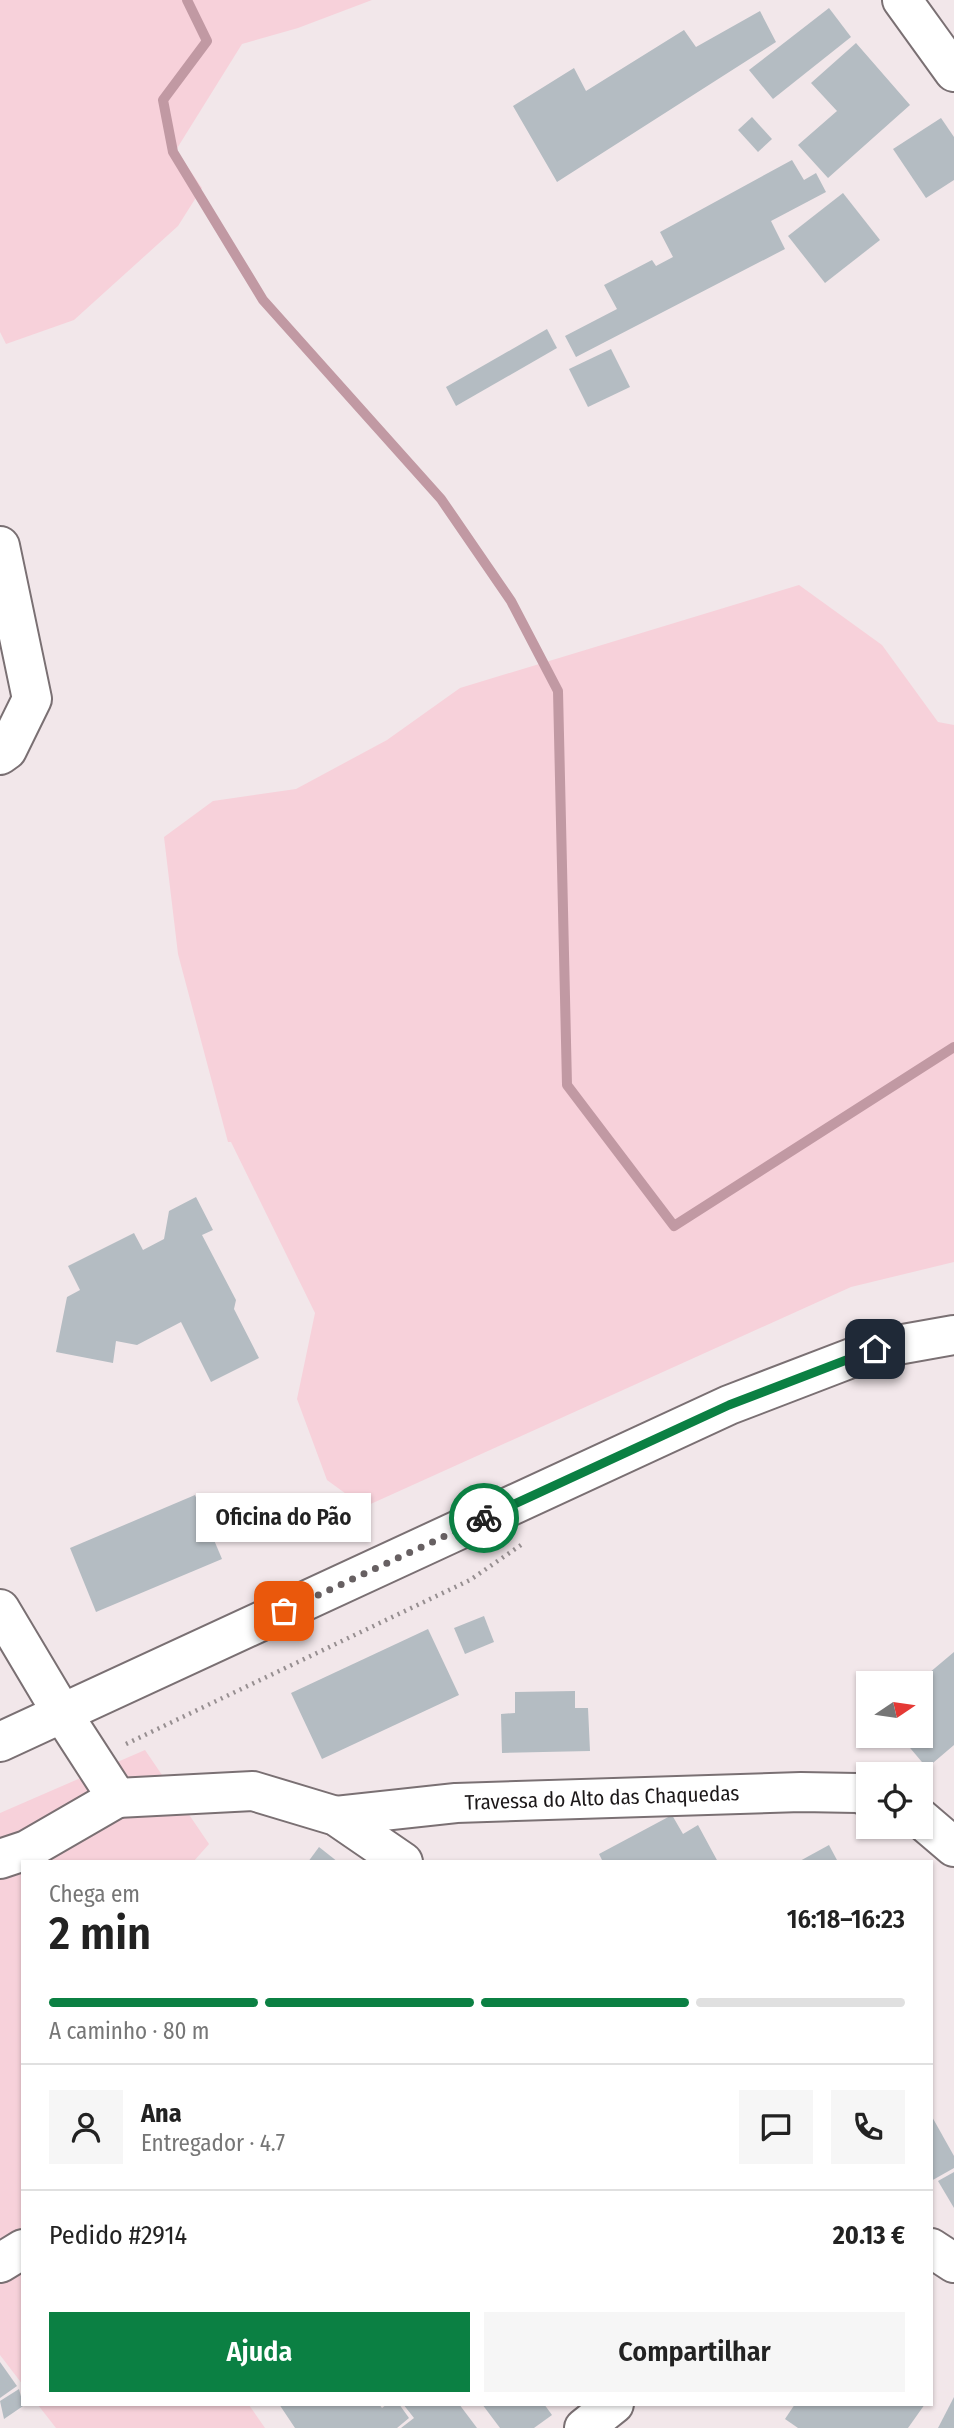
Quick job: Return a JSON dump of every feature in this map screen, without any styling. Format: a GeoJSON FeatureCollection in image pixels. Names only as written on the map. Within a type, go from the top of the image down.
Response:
{"type":"FeatureCollection","features":[{"type":"Feature","properties":{"kind":"street"},"geometry":{"type":"LineString","coordinates":[[902,0],[954,72]]}},
{"type":"Feature","properties":{"kind":"street"},"geometry":{"type":"LineString","coordinates":[[0,546],[33,699],[7,750],[0,755]]}},
{"type":"Feature","properties":{"kind":"street"},"geometry":{"type":"LineString","coordinates":[[0,1742],[729,1405],[875,1349],[954,1335]]}},
{"type":"Feature","properties":{"kind":"street"},"geometry":{"type":"LineString","coordinates":[[0,1609],[117,1798]]}},
{"type":"Feature","properties":{"kind":"street"},"geometry":{"type":"LineString","coordinates":[[0,1859],[27,1850],[117,1798],[253,1791],[336,1815],[399,1860]]}},
{"type":"Feature","properties":{"kind":"street","name":"Travessa do Alto das Chaquedas"},"geometry":{"type":"LineString","coordinates":[[336,1815],[456,1803],[801,1792],[856,1793]]}},
{"type":"Feature","properties":{"kind":"street"},"geometry":{"type":"LineString","coordinates":[[933,2249],[954,2263]]}},
{"type":"Feature","properties":{"kind":"street"},"geometry":{"type":"LineString","coordinates":[[0,2263],[21,2250]]}},
{"type":"Feature","properties":{"kind":"street"},"geometry":{"type":"LineString","coordinates":[[584,2428],[612,2406]]}},
{"type":"Feature","properties":{"kind":"path"},"geometry":{"type":"LineString","coordinates":[[93,1759],[470,1580],[532,1540]]}},
{"type":"Feature","properties":{"kind":"shaded area"},"geometry":{"type":"Polygon","coordinates":[[[0,0],[372,0],[298,28],[242,44],[176,150],[202,188],[178,226],[74,320],[6,344],[0,332],[0,0]]]}},
{"type":"Feature","properties":{"kind":"shaded area"},"geometry":{"type":"Polygon","coordinates":[[[799,585],[882,645],[938,722],[954,725],[954,1262],[851,1287],[364,1507],[327,1480],[297,1399],[315,1313],[231,1142],[228,1142],[178,954],[164,837],[213,801],[296,789],[387,740],[460,688],[799,585]]]}},
{"type":"Feature","properties":{"kind":"shaded area"},"geometry":{"type":"Polygon","coordinates":[[[145,1750],[209,1844],[195,1860],[21,1860],[21,2382],[0,2355],[0,1813],[145,1750]]]}},
{"type":"Feature","properties":{"kind":"shaded area"},"geometry":{"type":"Polygon","coordinates":[[[39,2406],[250,2406],[265,2428],[56,2428],[39,2406]]]}},
{"type":"Feature","properties":{"kind":"building"},"geometry":{"type":"Polygon","coordinates":[[[829,8],[851,37],[773,99],[749,70],[829,8]]]}},
{"type":"Feature","properties":{"kind":"building"},"geometry":{"type":"Polygon","coordinates":[[[760,11],[776,42],[557,182],[513,106],[574,68],[586,91],[684,30],[696,47],[760,11]]]}},
{"type":"Feature","properties":{"kind":"building"},"geometry":{"type":"Polygon","coordinates":[[[856,43],[910,105],[828,178],[798,145],[837,111],[811,83],[856,43]]]}},
{"type":"Feature","properties":{"kind":"building"},"geometry":{"type":"Polygon","coordinates":[[[752,117],[772,139],[758,152],[738,130],[752,117]]]}},
{"type":"Feature","properties":{"kind":"building"},"geometry":{"type":"Polygon","coordinates":[[[941,118],[954,137],[954,180],[926,198],[893,149],[941,118]]]}},
{"type":"Feature","properties":{"kind":"building"},"geometry":{"type":"Polygon","coordinates":[[[792,160],[804,180],[816,173],[826,192],[771,221],[785,249],[576,357],[565,336],[617,309],[604,285],[652,260],[656,266],[673,257],[660,232],[792,160]]]}},
{"type":"Feature","properties":{"kind":"building"},"geometry":{"type":"Polygon","coordinates":[[[843,193],[880,240],[825,283],[788,236],[843,193]]]}},
{"type":"Feature","properties":{"kind":"building"},"geometry":{"type":"Polygon","coordinates":[[[547,329],[557,348],[456,406],[446,387],[547,329]]]}},
{"type":"Feature","properties":{"kind":"building"},"geometry":{"type":"Polygon","coordinates":[[[611,349],[630,387],[588,407],[569,369],[611,349]]]}},
{"type":"Feature","properties":{"kind":"building"},"geometry":{"type":"Polygon","coordinates":[[[196,1197],[213,1230],[202,1235],[236,1300],[234,1309],[259,1358],[211,1382],[181,1322],[137,1345],[116,1341],[113,1363],[56,1352],[67,1297],[80,1290],[68,1266],[134,1233],[143,1250],[164,1239],[169,1211],[196,1197]]]}},
{"type":"Feature","properties":{"kind":"building"},"geometry":{"type":"Polygon","coordinates":[[[195,1495],[222,1559],[96,1612],[70,1548],[195,1495]]]}},
{"type":"Feature","properties":{"kind":"building"},"geometry":{"type":"Polygon","coordinates":[[[484,1616],[494,1642],[465,1654],[454,1628],[484,1616]]]}},
{"type":"Feature","properties":{"kind":"building"},"geometry":{"type":"Polygon","coordinates":[[[428,1629],[459,1695],[322,1759],[291,1693],[428,1629]]]}},
{"type":"Feature","properties":{"kind":"building"},"geometry":{"type":"Polygon","coordinates":[[[954,1652],[954,1745],[933,1763],[922,1762],[910,1748],[933,1748],[931,1671],[954,1652]]]}},
{"type":"Feature","properties":{"kind":"building"},"geometry":{"type":"Polygon","coordinates":[[[575,1691],[575,1708],[588,1708],[590,1751],[502,1753],[501,1714],[515,1713],[515,1692],[575,1691]]]}},
{"type":"Feature","properties":{"kind":"building"},"geometry":{"type":"Polygon","coordinates":[[[672,1815],[683,1834],[698,1825],[717,1860],[602,1860],[599,1854],[672,1815]]]}},
{"type":"Feature","properties":{"kind":"building"},"geometry":{"type":"Polygon","coordinates":[[[829,1845],[837,1860],[802,1860],[829,1845]]]}},
{"type":"Feature","properties":{"kind":"building"},"geometry":{"type":"Polygon","coordinates":[[[319,1847],[335,1860],[309,1860],[319,1847]]]}},
{"type":"Feature","properties":{"kind":"building"},"geometry":{"type":"Polygon","coordinates":[[[933,2119],[954,2156],[954,2168],[933,2180],[933,2119]]]}},
{"type":"Feature","properties":{"kind":"building"},"geometry":{"type":"Polygon","coordinates":[[[954,2172],[954,2208],[938,2181],[954,2172]]]}},
{"type":"Feature","properties":{"kind":"building"},"geometry":{"type":"Polygon","coordinates":[[[0,2362],[17,2386],[0,2398],[0,2362]]]}},
{"type":"Feature","properties":{"kind":"building"},"geometry":{"type":"Polygon","coordinates":[[[19,2389],[23,2406],[4,2419],[0,2401],[19,2389]]]}},
{"type":"Feature","properties":{"kind":"building"},"geometry":{"type":"Polygon","coordinates":[[[954,2397],[954,2428],[938,2428],[954,2397]]]}},
{"type":"Feature","properties":{"kind":"building"},"geometry":{"type":"Polygon","coordinates":[[[280,2406],[400,2406],[409,2418],[397,2428],[295,2428],[280,2406]]]}},
{"type":"Feature","properties":{"kind":"building"},"geometry":{"type":"Polygon","coordinates":[[[405,2406],[460,2406],[477,2428],[401,2428],[414,2418],[405,2406]]]}},
{"type":"Feature","properties":{"kind":"building"},"geometry":{"type":"Polygon","coordinates":[[[484,2406],[545,2406],[552,2415],[534,2428],[500,2428],[484,2406]]]}},
{"type":"Feature","properties":{"kind":"building"},"geometry":{"type":"Polygon","coordinates":[[[794,2406],[924,2406],[908,2428],[798,2428],[785,2419],[794,2406]]]}},
{"type":"Feature","properties":{"kind":"waterway"},"geometry":{"type":"LineString","coordinates":[[187,0],[207,41],[163,100],[173,152],[263,300],[441,499],[511,601],[558,691],[567,1085],[674,1226],[954,1047]]}},
{"type":"Feature","properties":{"kind":"way so far"},"geometry":{"type":"LineString","coordinates":[[284,1611],[484,1518]]}},
{"type":"Feature","properties":{"kind":"place","name":"Oficina do Pão"},"geometry":{"type":"Point","coordinates":[284,1611]}},
{"type":"Feature","properties":{"kind":"route"},"geometry":{"type":"LineString","coordinates":[[484,1518],[729,1405],[875,1349]]}}]}
